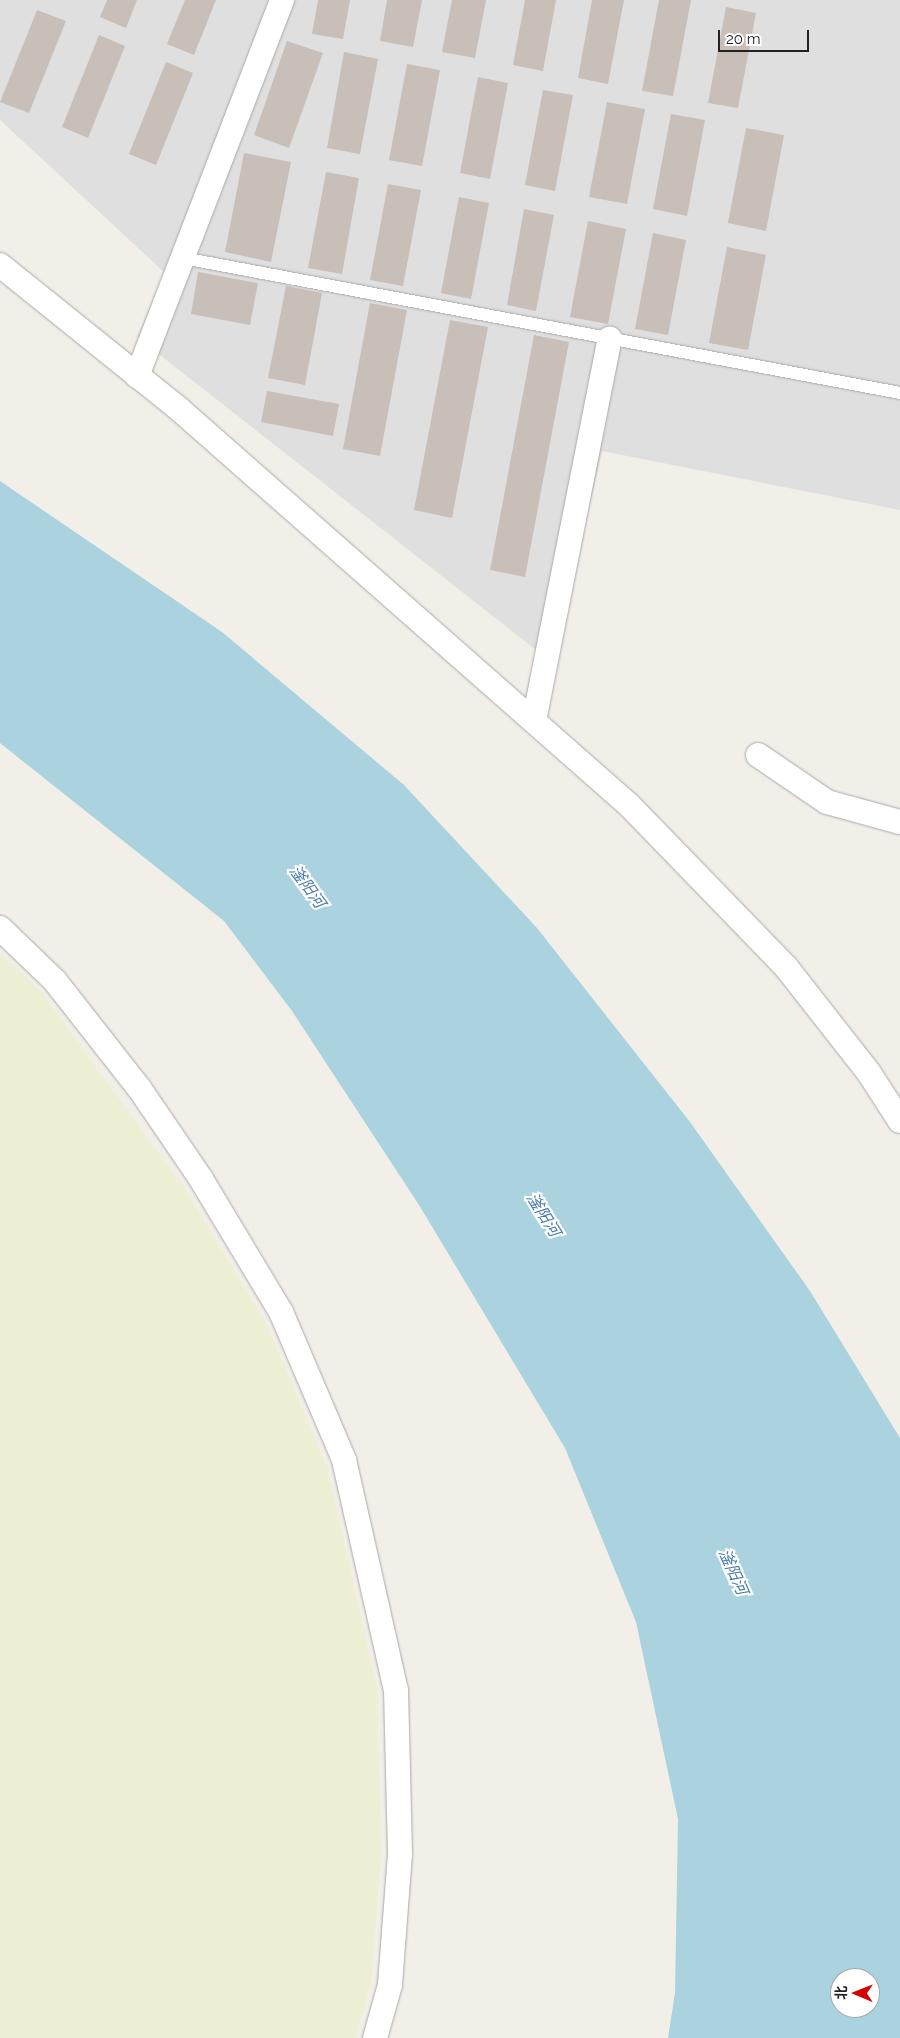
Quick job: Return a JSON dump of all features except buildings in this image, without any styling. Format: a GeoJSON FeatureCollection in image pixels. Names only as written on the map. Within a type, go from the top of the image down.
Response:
{"type":"FeatureCollection","features":[{"type":"Feature","properties":{"kind":"street"},"geometry":{"type":"LineString","coordinates":[[137,376],[282,0]]}},
{"type":"Feature","properties":{"kind":"street"},"geometry":{"type":"LineString","coordinates":[[0,265],[137,376],[629,806],[786,967],[869,1073],[900,1121]]}},
{"type":"Feature","properties":{"kind":"street"},"geometry":{"type":"LineString","coordinates":[[534,721],[610,338]]}},
{"type":"Feature","properties":{"kind":"street"},"geometry":{"type":"LineString","coordinates":[[758,755],[827,802],[900,822]]}},
{"type":"Feature","properties":{"kind":"street"},"geometry":{"type":"LineString","coordinates":[[0,928],[55,981],[138,1088],[201,1179],[281,1312],[344,1460],[396,1690],[400,1854],[390,1985],[375,2038]]}},
{"type":"Feature","properties":{"kind":"lane"},"geometry":{"type":"LineString","coordinates":[[183,258],[900,393]]}},
{"type":"Feature","properties":{"kind":"shaded area"},"geometry":{"type":"Polygon","coordinates":[[[0,0],[900,0],[900,510],[602,451],[554,664],[137,337],[165,273],[0,120],[0,0]]]}},
{"type":"Feature","properties":{"kind":"green space"},"geometry":{"type":"Polygon","coordinates":[[[0,953],[42,993],[185,1189],[265,1321],[327,1466],[378,1692],[381,1853],[371,1982],[356,2038],[0,2038],[0,953]]]}},
{"type":"Feature","properties":{"kind":"water","name":"滏阳河"},"geometry":{"type":"Polygon","coordinates":[[[0,481],[222,632],[404,785],[537,928],[690,1122],[810,1291],[900,1438],[900,2038],[668,2038],[675,1993],[678,1819],[636,1622],[565,1448],[419,1205],[292,1011],[224,921],[0,743],[0,481]]]}}]}
